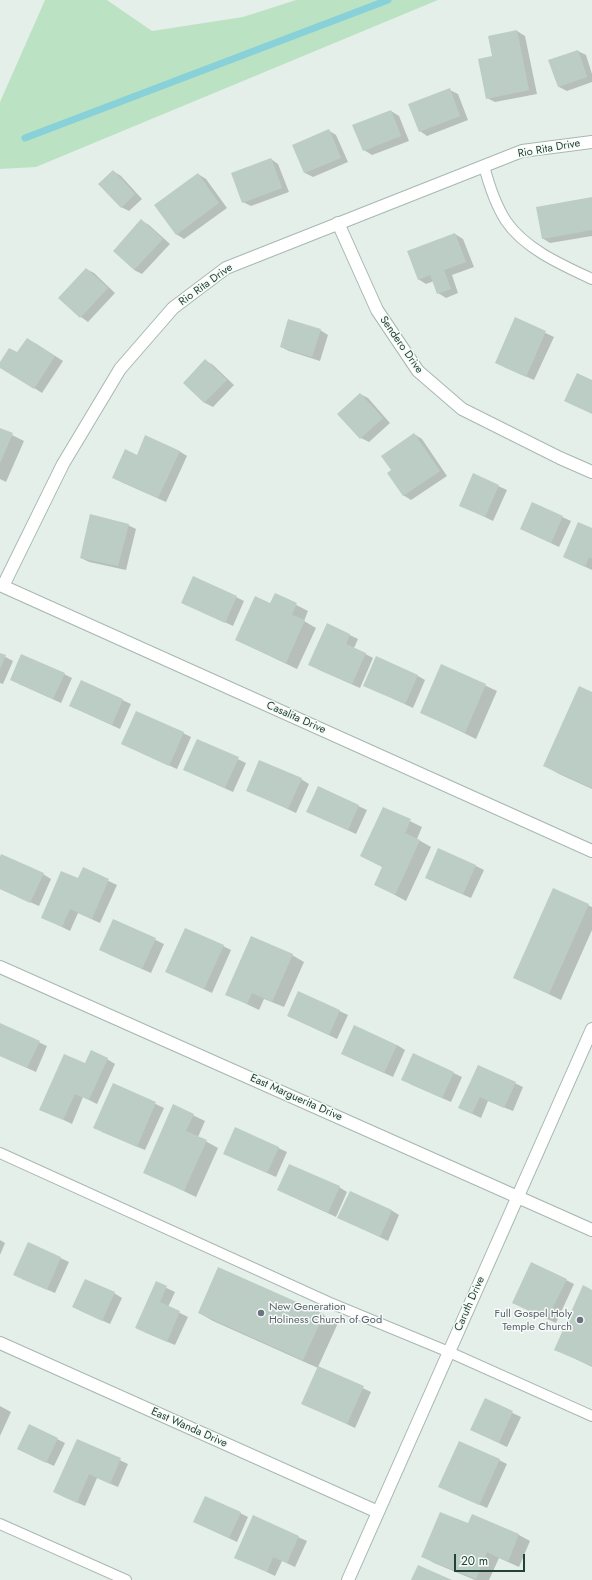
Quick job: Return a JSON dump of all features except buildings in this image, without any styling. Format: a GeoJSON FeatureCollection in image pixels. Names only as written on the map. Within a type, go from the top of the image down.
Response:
{"type":"FeatureCollection","features":[{"type":"Feature","properties":{"kind":"street","name":"Rio Rita Drive"},"geometry":{"type":"LineString","coordinates":[[1,585],[63,464],[120,370],[173,308],[226,268],[522,151],[592,142]]}},
{"type":"Feature","properties":{"kind":"street","name":"Sendero Drive"},"geometry":{"type":"LineString","coordinates":[[338,223],[377,310],[418,371],[462,409],[560,458],[592,472]]}},
{"type":"Feature","properties":{"kind":"street","name":"Casalita Drive"},"geometry":{"type":"LineString","coordinates":[[1,585],[592,851]]}},
{"type":"Feature","properties":{"kind":"street","name":"East Marguerita Drive"},"geometry":{"type":"LineString","coordinates":[[0,967],[592,1230]]}},
{"type":"Feature","properties":{"kind":"street","name":"Caruth Drive"},"geometry":{"type":"LineString","coordinates":[[348,1580],[591,1034]]}},
{"type":"Feature","properties":{"kind":"street","name":"East Wanda Drive"},"geometry":{"type":"LineString","coordinates":[[0,1343],[378,1512]]}},
{"type":"Feature","properties":{"kind":"lane"},"geometry":{"type":"LineString","coordinates":[[484,166],[492,194],[506,221],[516,232],[538,251],[592,279]]}},
{"type":"Feature","properties":{"kind":"lane"},"geometry":{"type":"LineString","coordinates":[[0,1153],[328,1302],[449,1352],[592,1416]]}},
{"type":"Feature","properties":{"kind":"lane"},"geometry":{"type":"LineString","coordinates":[[0,1524],[126,1580]]}},
{"type":"Feature","properties":{"kind":"green space"},"geometry":{"type":"Polygon","coordinates":[[[45,0],[107,0],[152,31],[243,17],[296,0],[438,0],[36,167],[0,169],[0,102],[45,0]]]}},
{"type":"Feature","properties":{"kind":"waterway"},"geometry":{"type":"LineString","coordinates":[[25,138],[388,0]]}},
{"type":"Feature","properties":{"kind":"place","name":"New Generation Holiness Church of God"},"geometry":{"type":"Point","coordinates":[261,1313]}},
{"type":"Feature","properties":{"kind":"place","name":"Full Gospel Holy Temple Church"},"geometry":{"type":"Point","coordinates":[580,1320]}}]}
